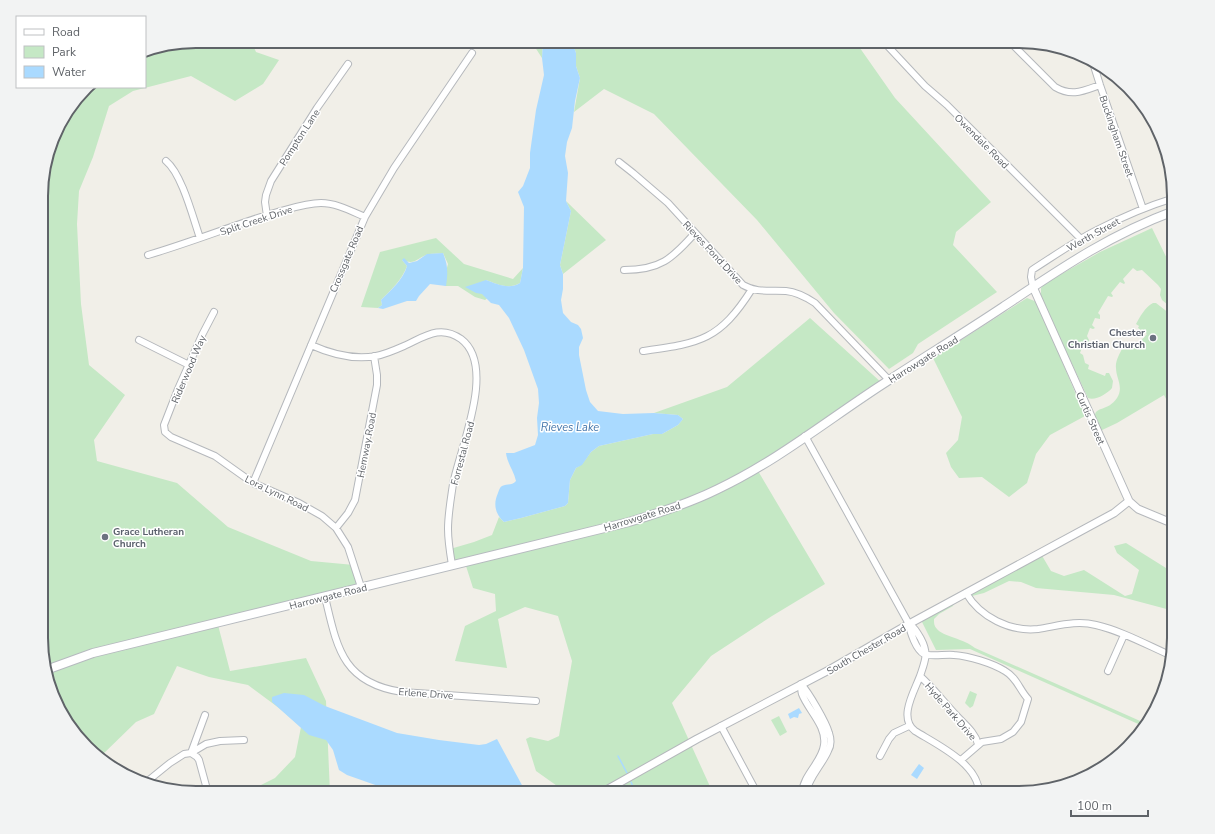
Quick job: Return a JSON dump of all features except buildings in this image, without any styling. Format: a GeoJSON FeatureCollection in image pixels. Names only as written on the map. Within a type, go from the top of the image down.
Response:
{"type":"FeatureCollection","features":[{"type":"Feature","properties":{"kind":"main road","name":"Harrowgate Road"},"geometry":{"type":"LineString","coordinates":[[51,668],[93,653],[629,522],[671,508],[718,489],[743,476],[889,380],[974,327],[1072,261],[1108,240],[1167,214]]}},
{"type":"Feature","properties":{"kind":"street","name":"Owendale Road"},"geometry":{"type":"LineString","coordinates":[[890,48],[926,86],[1081,239]]}},
{"type":"Feature","properties":{"kind":"street"},"geometry":{"type":"LineString","coordinates":[[1016,48],[1055,87],[1061,91],[1079,92],[1100,85]]}},
{"type":"Feature","properties":{"kind":"street","name":"Crossgate Road"},"geometry":{"type":"LineString","coordinates":[[253,483],[364,217],[394,168],[472,53]]}},
{"type":"Feature","properties":{"kind":"street","name":"Pompton Lane"},"geometry":{"type":"LineString","coordinates":[[267,216],[265,202],[271,180],[317,108],[348,64]]}},
{"type":"Feature","properties":{"kind":"street","name":"Buckingham Street"},"geometry":{"type":"LineString","coordinates":[[1095,69],[1143,209]]}},
{"type":"Feature","properties":{"kind":"street"},"geometry":{"type":"LineString","coordinates":[[166,161],[174,169],[185,194],[200,238]]}},
{"type":"Feature","properties":{"kind":"street","name":"Rieves Pond Drive"},"geometry":{"type":"LineString","coordinates":[[619,162],[668,203],[738,280],[752,289],[763,292],[794,292],[808,299],[814,303],[889,380]]}},
{"type":"Feature","properties":{"kind":"street","name":"Werth Street"},"geometry":{"type":"LineString","coordinates":[[1033,287],[1031,277],[1032,270],[1096,230],[1143,209],[1167,200]]}},
{"type":"Feature","properties":{"kind":"street","name":"Split Creek Drive"},"geometry":{"type":"LineString","coordinates":[[148,255],[298,206],[322,203],[332,204],[364,217]]}},
{"type":"Feature","properties":{"kind":"street"},"geometry":{"type":"LineString","coordinates":[[624,270],[647,269],[663,263],[673,256],[695,234]]}},
{"type":"Feature","properties":{"kind":"street","name":"Curtis Street"},"geometry":{"type":"LineString","coordinates":[[1033,287],[1129,501]]}},
{"type":"Feature","properties":{"kind":"street"},"geometry":{"type":"LineString","coordinates":[[643,351],[693,343],[710,336],[729,320],[752,289]]}},
{"type":"Feature","properties":{"kind":"street","name":"Riderwood Way"},"geometry":{"type":"LineString","coordinates":[[164,428],[178,389],[214,312]]}},
{"type":"Feature","properties":{"kind":"street","name":"Forrestal Road"},"geometry":{"type":"LineString","coordinates":[[374,356],[390,352],[432,333],[450,334],[460,339],[473,354],[477,376],[472,416],[454,483],[448,518],[448,542],[452,565]]}},
{"type":"Feature","properties":{"kind":"street"},"geometry":{"type":"LineString","coordinates":[[139,340],[189,365]]}},
{"type":"Feature","properties":{"kind":"street"},"geometry":{"type":"LineString","coordinates":[[311,345],[321,350],[341,355],[358,357],[374,356]]}},
{"type":"Feature","properties":{"kind":"street","name":"Hemway Road"},"geometry":{"type":"LineString","coordinates":[[336,528],[348,513],[355,500],[377,385],[374,356]]}},
{"type":"Feature","properties":{"kind":"street","name":"Lora Lynn Road"},"geometry":{"type":"LineString","coordinates":[[164,428],[165,432],[171,437],[215,456],[253,483],[309,508],[322,516],[336,528],[348,547],[361,587]]}},
{"type":"Feature","properties":{"kind":"street"},"geometry":{"type":"LineString","coordinates":[[805,436],[909,624],[915,628],[926,649],[926,655]]}},
{"type":"Feature","properties":{"kind":"street"},"geometry":{"type":"LineString","coordinates":[[1129,501],[1138,509],[1167,521]]}},
{"type":"Feature","properties":{"kind":"street","name":"South Chester Road"},"geometry":{"type":"LineString","coordinates":[[613,786],[720,726],[829,670],[966,592],[1114,512],[1129,501]]}},
{"type":"Feature","properties":{"kind":"street"},"geometry":{"type":"LineString","coordinates":[[966,592],[971,601],[983,613],[1005,625],[1016,628],[1037,629],[1071,623],[1095,624],[1124,634],[1166,653]]}},
{"type":"Feature","properties":{"kind":"street","name":"Erlene Drive"},"geometry":{"type":"LineString","coordinates":[[325,596],[334,635],[341,654],[353,670],[372,684],[386,689],[402,692],[536,700]]}},
{"type":"Feature","properties":{"kind":"street"},"geometry":{"type":"LineString","coordinates":[[1108,671],[1124,634]]}},
{"type":"Feature","properties":{"kind":"street","name":"Hyde Park Drive"},"geometry":{"type":"LineString","coordinates":[[945,654],[966,657],[1000,668],[1013,677],[1020,685],[1028,699],[1018,727],[1005,737],[978,744],[976,736],[932,687],[920,676],[926,655],[945,654]]}},
{"type":"Feature","properties":{"kind":"street"},"geometry":{"type":"LineString","coordinates":[[920,676],[908,708],[907,714],[909,726],[914,731],[961,760],[974,776],[978,786]]}},
{"type":"Feature","properties":{"kind":"street"},"geometry":{"type":"LineString","coordinates":[[801,684],[802,693],[822,729],[825,739],[823,750],[804,786]]}},
{"type":"Feature","properties":{"kind":"street"},"geometry":{"type":"LineString","coordinates":[[801,684],[807,691],[827,727],[830,739],[828,750],[808,786]]}},
{"type":"Feature","properties":{"kind":"street"},"geometry":{"type":"LineString","coordinates":[[191,753],[205,715]]}},
{"type":"Feature","properties":{"kind":"street"},"geometry":{"type":"LineString","coordinates":[[720,726],[753,786]]}},
{"type":"Feature","properties":{"kind":"street"},"geometry":{"type":"LineString","coordinates":[[880,756],[894,733],[909,726]]}},
{"type":"Feature","properties":{"kind":"street"},"geometry":{"type":"LineString","coordinates":[[151,779],[178,757],[191,753],[198,748],[213,742],[244,740]]}},
{"type":"Feature","properties":{"kind":"street"},"geometry":{"type":"LineString","coordinates":[[961,760],[978,744]]}},
{"type":"Feature","properties":{"kind":"street"},"geometry":{"type":"LineString","coordinates":[[191,753],[199,760],[206,786]]}},
{"type":"Feature","properties":{"kind":"green space"},"geometry":{"type":"Polygon","coordinates":[[[186,48],[254,48],[256,52],[279,60],[263,84],[235,101],[191,76],[146,88],[146,57],[157,53],[186,48]]]}},
{"type":"Feature","properties":{"kind":"green space"},"geometry":{"type":"Polygon","coordinates":[[[536,48],[543,48],[542,58],[536,48]]]}},
{"type":"Feature","properties":{"kind":"green space"},"geometry":{"type":"Polygon","coordinates":[[[574,48],[860,48],[895,98],[991,202],[956,232],[953,245],[997,292],[918,344],[913,353],[889,369],[834,313],[757,220],[654,114],[604,89],[574,112],[580,78],[576,66],[574,48]]]}},
{"type":"Feature","properties":{"kind":"green space"},"geometry":{"type":"Polygon","coordinates":[[[94,88],[145,88],[133,91],[109,106],[93,157],[79,191],[77,224],[81,304],[89,365],[125,395],[94,440],[97,461],[177,483],[228,527],[311,561],[354,565],[361,587],[215,623],[51,669],[48,648],[48,186],[53,157],[63,130],[85,98],[94,88]]]}},
{"type":"Feature","properties":{"kind":"green space"},"geometry":{"type":"Polygon","coordinates":[[[566,201],[606,240],[563,274],[560,265],[571,211],[566,201]]]}},
{"type":"Feature","properties":{"kind":"green space"},"geometry":{"type":"Polygon","coordinates":[[[1152,228],[1167,259],[1167,304],[1162,300],[1160,295],[1161,289],[1158,285],[1142,270],[1137,271],[1133,268],[1123,279],[1125,283],[1120,282],[1111,293],[1113,296],[1108,296],[1098,313],[1100,315],[1100,319],[1095,318],[1092,325],[1095,328],[1090,328],[1087,336],[1089,340],[1088,343],[1084,342],[1080,353],[1083,355],[1085,363],[1089,365],[1088,369],[1105,376],[1106,373],[1109,373],[1113,381],[1112,388],[1107,393],[1091,399],[1088,398],[1041,298],[1041,288],[1044,284],[1100,252],[1152,228]]]}},
{"type":"Feature","properties":{"kind":"green space"},"geometry":{"type":"Polygon","coordinates":[[[436,238],[464,264],[513,279],[523,268],[520,283],[507,286],[498,285],[486,280],[489,297],[485,300],[475,297],[458,286],[445,286],[443,282],[448,264],[443,253],[430,254],[413,262],[402,260],[407,266],[405,271],[396,284],[381,300],[382,305],[378,308],[361,307],[380,252],[436,238]]]}},
{"type":"Feature","properties":{"kind":"green space"},"geometry":{"type":"Polygon","coordinates":[[[1027,298],[1037,302],[1085,416],[1050,435],[1036,454],[1027,483],[1009,497],[982,477],[959,478],[951,467],[946,453],[958,440],[962,417],[933,358],[1027,298]]]}},
{"type":"Feature","properties":{"kind":"green space"},"geometry":{"type":"Polygon","coordinates":[[[1156,303],[1167,312],[1167,401],[1164,395],[1117,423],[1100,431],[1096,422],[1096,412],[1107,407],[1117,398],[1120,390],[1116,372],[1118,357],[1123,347],[1126,350],[1133,344],[1136,346],[1147,334],[1138,328],[1139,326],[1136,324],[1141,315],[1150,305],[1156,303]]]}},
{"type":"Feature","properties":{"kind":"green space"},"geometry":{"type":"Polygon","coordinates":[[[810,318],[883,384],[743,476],[651,515],[452,565],[450,549],[492,535],[499,517],[504,522],[565,506],[568,503],[570,480],[576,468],[582,464],[591,452],[599,446],[653,434],[662,434],[678,425],[683,419],[678,415],[654,413],[727,387],[810,318]]]}},
{"type":"Feature","properties":{"kind":"green space"},"geometry":{"type":"Polygon","coordinates":[[[758,471],[825,584],[772,616],[711,656],[672,703],[710,786],[557,786],[536,771],[526,739],[530,737],[548,741],[559,736],[572,661],[558,616],[525,607],[498,619],[507,668],[455,661],[465,626],[496,611],[495,594],[473,588],[466,566],[612,530],[758,471]]]}},
{"type":"Feature","properties":{"kind":"green space"},"geometry":{"type":"Polygon","coordinates":[[[1126,543],[1167,569],[1167,609],[1114,595],[1036,588],[1021,582],[1009,581],[984,593],[968,597],[965,596],[1041,554],[1051,571],[1064,576],[1084,570],[1125,596],[1132,594],[1139,570],[1117,553],[1114,546],[1126,543]]]}},
{"type":"Feature","properties":{"kind":"green space"},"geometry":{"type":"Polygon","coordinates":[[[954,602],[953,606],[939,614],[934,619],[936,628],[940,631],[1141,721],[1139,724],[970,649],[936,650],[921,620],[954,602]]]}},
{"type":"Feature","properties":{"kind":"green space"},"geometry":{"type":"Polygon","coordinates":[[[218,625],[230,671],[306,658],[326,701],[330,786],[259,786],[275,778],[295,757],[301,727],[279,708],[248,685],[209,677],[177,666],[154,714],[136,722],[104,753],[91,743],[73,720],[63,704],[52,671],[96,656],[193,633],[218,625]]]}},
{"type":"Feature","properties":{"kind":"green space"},"geometry":{"type":"Polygon","coordinates":[[[970,691],[977,694],[973,706],[970,708],[965,703],[970,691]]]}},
{"type":"Feature","properties":{"kind":"green space"},"geometry":{"type":"Polygon","coordinates":[[[779,716],[787,732],[780,736],[771,720],[779,716]]]}},
{"type":"Feature","properties":{"kind":"water","name":"Rieves Lake"},"geometry":{"type":"Polygon","coordinates":[[[543,48],[574,48],[576,66],[580,78],[575,101],[572,128],[567,142],[565,156],[568,173],[566,201],[571,211],[560,265],[563,274],[561,300],[563,313],[571,322],[578,325],[581,329],[583,338],[579,347],[579,355],[590,402],[598,411],[623,414],[654,413],[678,415],[683,419],[678,425],[662,434],[653,434],[599,446],[591,452],[582,465],[576,468],[570,480],[568,503],[565,506],[504,522],[496,509],[496,497],[501,486],[516,481],[506,453],[514,453],[535,445],[538,435],[538,389],[524,350],[509,318],[499,305],[491,303],[482,294],[476,293],[465,287],[486,280],[499,285],[507,286],[520,283],[523,268],[524,207],[518,192],[523,186],[530,168],[530,153],[536,110],[544,75],[543,48]]]}},
{"type":"Feature","properties":{"kind":"water"},"geometry":{"type":"Polygon","coordinates":[[[443,253],[447,269],[446,286],[430,284],[416,301],[407,301],[383,309],[378,308],[382,305],[381,300],[403,276],[407,266],[402,260],[404,258],[409,263],[417,261],[427,254],[443,253]]]}},
{"type":"Feature","properties":{"kind":"water"},"geometry":{"type":"Polygon","coordinates":[[[284,693],[304,695],[325,706],[397,733],[479,745],[486,744],[497,739],[522,786],[378,786],[347,775],[339,770],[333,750],[326,740],[309,735],[272,702],[272,697],[284,693]]]}},
{"type":"Feature","properties":{"kind":"water"},"geometry":{"type":"Polygon","coordinates":[[[799,708],[802,713],[799,714],[798,718],[794,717],[790,719],[788,714],[799,708]]]}},
{"type":"Feature","properties":{"kind":"water"},"geometry":{"type":"Polygon","coordinates":[[[919,764],[924,768],[917,779],[911,775],[919,764]]]}},
{"type":"Feature","properties":{"kind":"waterway"},"geometry":{"type":"LineString","coordinates":[[618,756],[627,773]]}},
{"type":"Feature","properties":{"kind":"waterway"},"geometry":{"type":"LineString","coordinates":[[631,782],[633,786]]}},
{"type":"Feature","properties":{"kind":"place","name":"Chester Christian Church"},"geometry":{"type":"Point","coordinates":[1153,338]}},
{"type":"Feature","properties":{"kind":"place","name":"Grace Lutheran Church"},"geometry":{"type":"Point","coordinates":[105,537]}}]}
